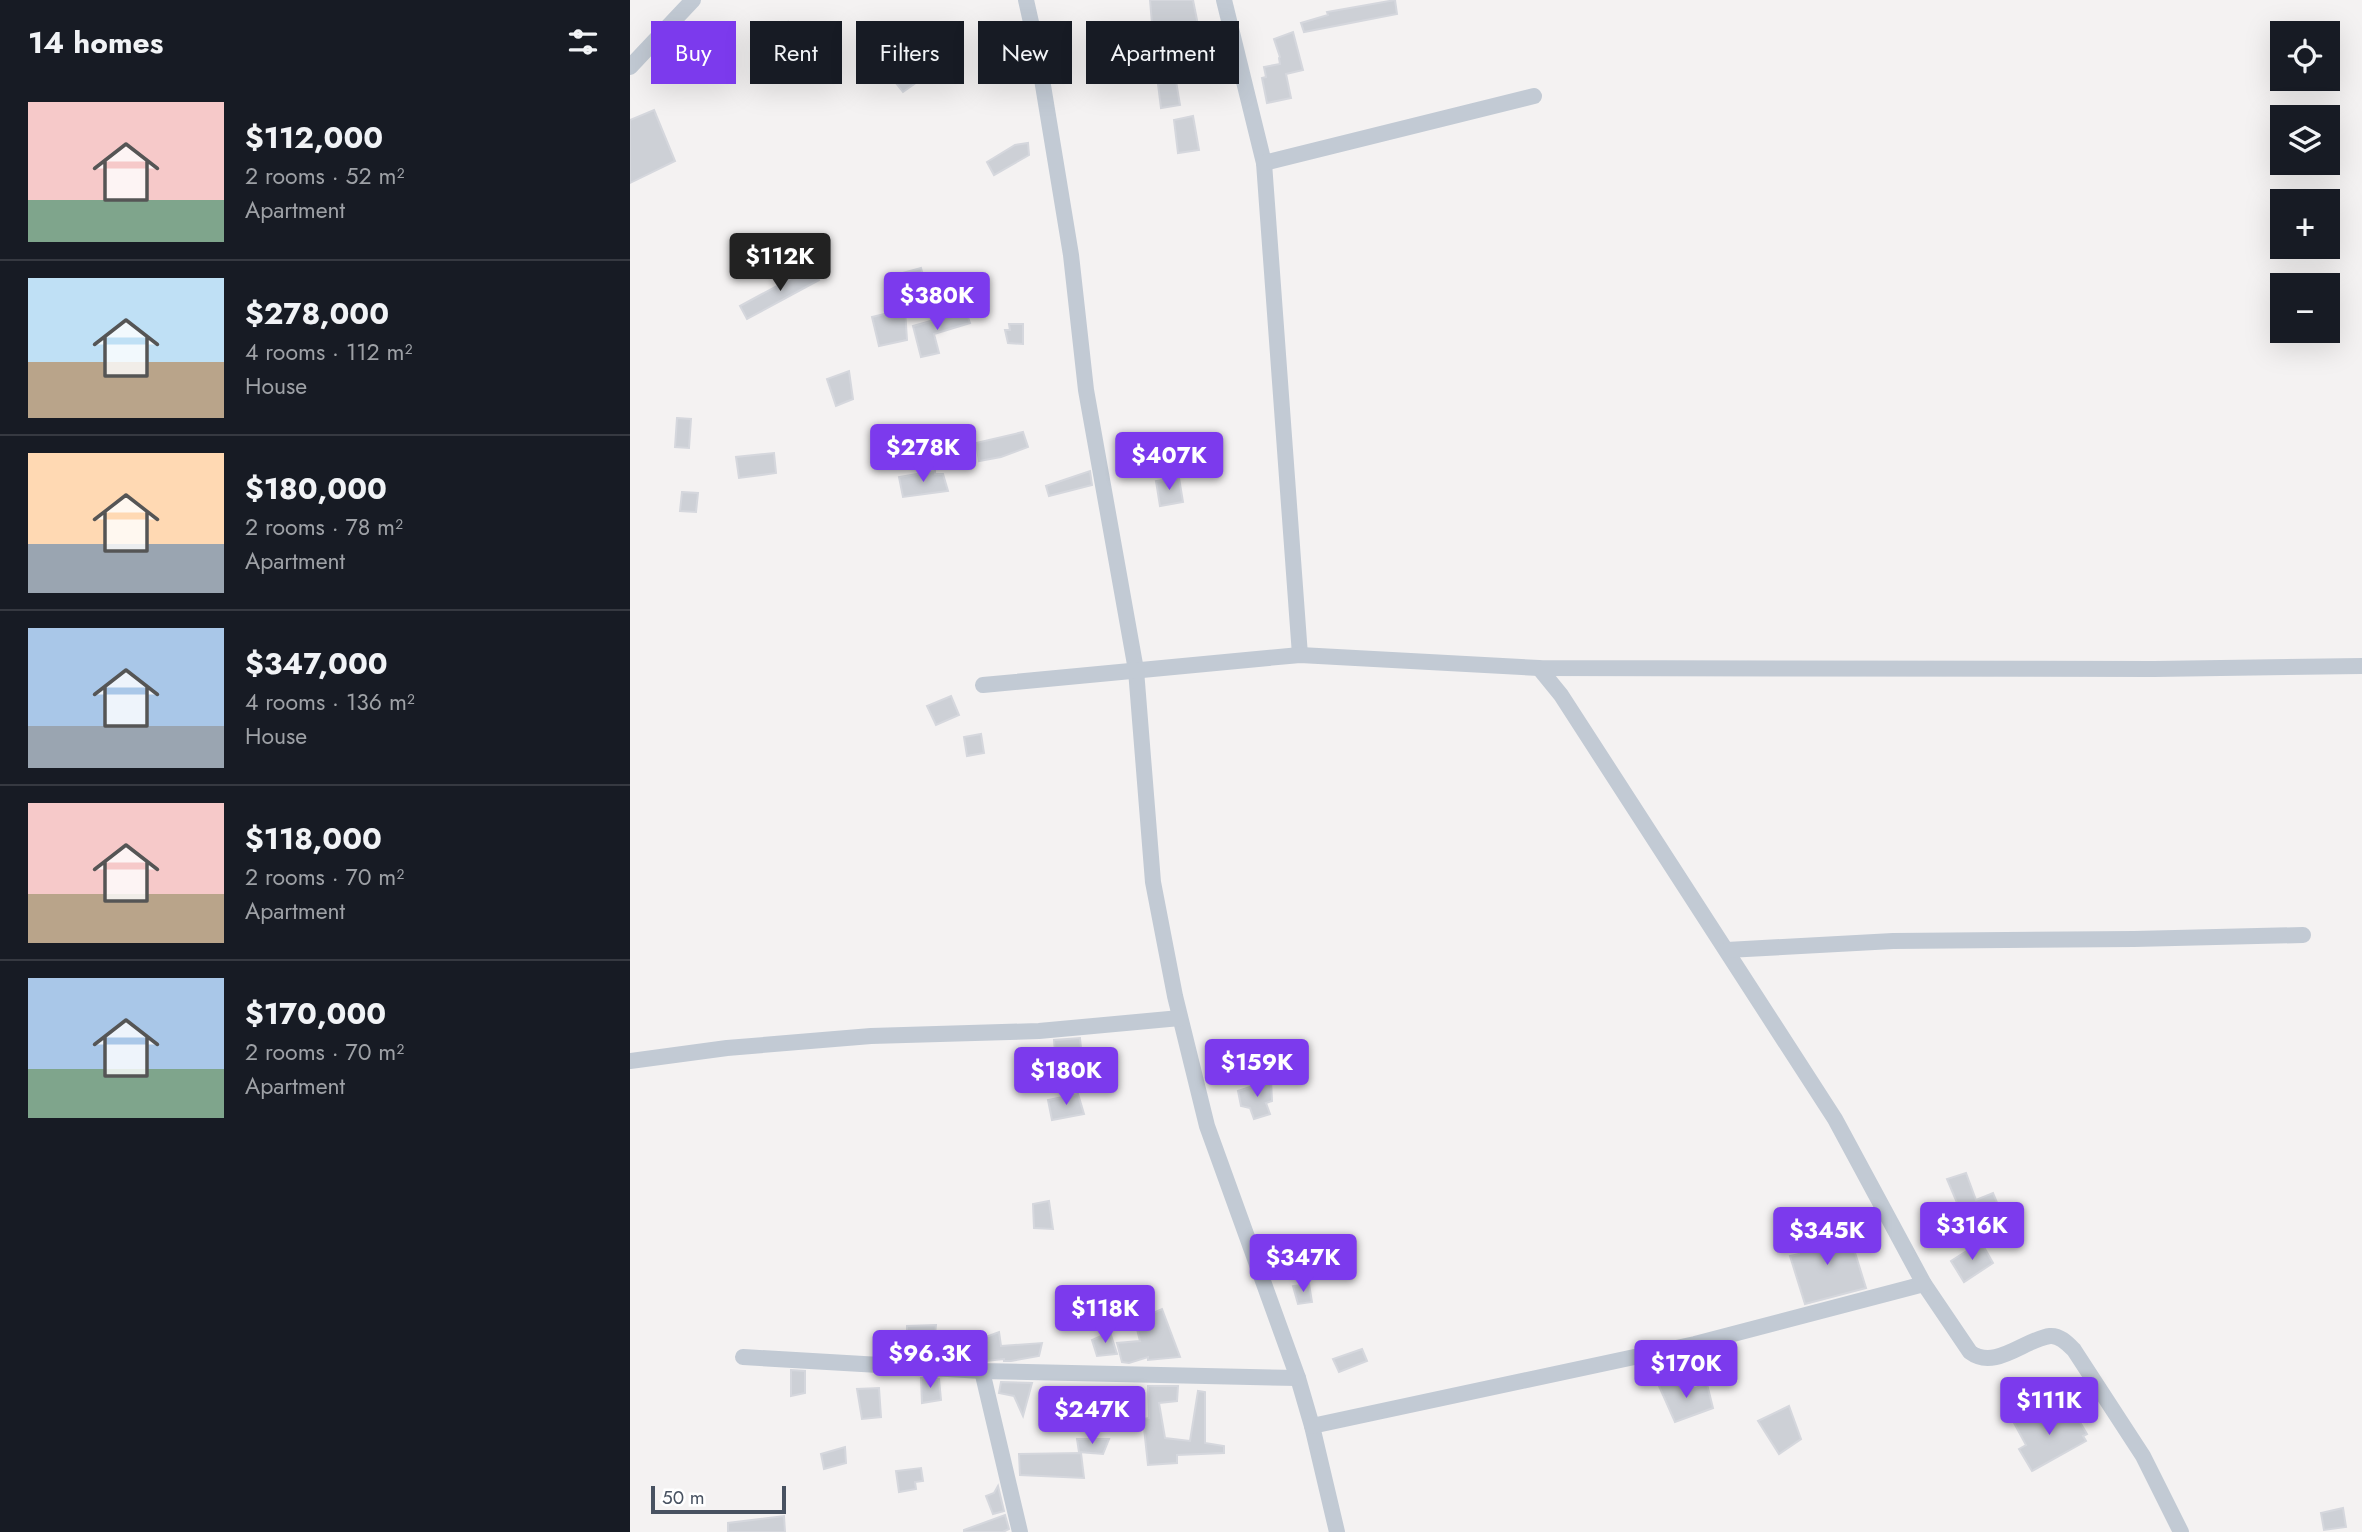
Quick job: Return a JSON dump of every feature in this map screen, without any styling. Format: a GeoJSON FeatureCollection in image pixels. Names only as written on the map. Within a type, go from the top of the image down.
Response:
{"type":"FeatureCollection","features":[{"type":"Feature","properties":{"kind":"street"},"geometry":{"type":"LineString","coordinates":[[630,67],[693,0]]}},
{"type":"Feature","properties":{"kind":"street"},"geometry":{"type":"LineString","coordinates":[[1026,0],[1037,49],[1071,255],[1086,390],[1136,670],[1153,883],[1180,1018],[1208,1126],[1298,1378],[1337,1532]]}},
{"type":"Feature","properties":{"kind":"street"},"geometry":{"type":"LineString","coordinates":[[1224,0],[1264,163],[1300,655]]}},
{"type":"Feature","properties":{"kind":"street"},"geometry":{"type":"LineString","coordinates":[[1264,163],[1534,96]]}},
{"type":"Feature","properties":{"kind":"street"},"geometry":{"type":"LineString","coordinates":[[984,685],[1300,655],[1539,668],[2167,669],[2362,666]]}},
{"type":"Feature","properties":{"kind":"street"},"geometry":{"type":"LineString","coordinates":[[1539,668],[1561,695],[1835,1119],[1924,1284],[1970,1352],[1986,1359],[2001,1356],[2050,1336],[2065,1341],[2074,1350],[2143,1456],[2181,1532]]}},
{"type":"Feature","properties":{"kind":"street"},"geometry":{"type":"LineString","coordinates":[[1727,950],[1893,941],[2303,935]]}},
{"type":"Feature","properties":{"kind":"street"},"geometry":{"type":"LineString","coordinates":[[630,1060],[727,1048],[870,1037],[1039,1031],[1180,1018]]}},
{"type":"Feature","properties":{"kind":"street"},"geometry":{"type":"LineString","coordinates":[[1312,1426],[1746,1332],[1924,1284]]}},
{"type":"Feature","properties":{"kind":"street"},"geometry":{"type":"LineString","coordinates":[[743,1357],[982,1371],[1298,1378]]}},
{"type":"Feature","properties":{"kind":"street"},"geometry":{"type":"LineString","coordinates":[[982,1371],[1020,1532]]}},
{"type":"Feature","properties":{"kind":"building"},"geometry":{"type":"Polygon","coordinates":[[[1150,0],[1193,0],[1197,21],[1152,21],[1150,0]]]}},
{"type":"Feature","properties":{"kind":"building"},"geometry":{"type":"Polygon","coordinates":[[[1395,0],[1397,14],[1304,32],[1301,23],[1328,15],[1327,12],[1395,0]]]}},
{"type":"Feature","properties":{"kind":"building"},"geometry":{"type":"Polygon","coordinates":[[[1293,32],[1303,70],[1286,74],[1291,98],[1267,103],[1262,78],[1266,77],[1264,67],[1280,64],[1274,39],[1293,32]]]}},
{"type":"Feature","properties":{"kind":"building"},"geometry":{"type":"Polygon","coordinates":[[[897,84],[914,84],[903,92],[897,84]]]}},
{"type":"Feature","properties":{"kind":"building"},"geometry":{"type":"Polygon","coordinates":[[[1158,84],[1176,84],[1180,105],[1161,108],[1158,84]]]}},
{"type":"Feature","properties":{"kind":"building"},"geometry":{"type":"Polygon","coordinates":[[[654,110],[675,161],[630,183],[630,120],[654,110]]]}},
{"type":"Feature","properties":{"kind":"building"},"geometry":{"type":"Polygon","coordinates":[[[1193,116],[1199,150],[1178,153],[1174,120],[1193,116]]]}},
{"type":"Feature","properties":{"kind":"building"},"geometry":{"type":"Polygon","coordinates":[[[1028,143],[1029,155],[994,175],[987,162],[1015,145],[1028,143]]]}},
{"type":"Feature","properties":{"kind":"building"},"geometry":{"type":"Polygon","coordinates":[[[812,267],[819,280],[747,319],[740,306],[812,267]]]}},
{"type":"Feature","properties":{"kind":"building"},"geometry":{"type":"Polygon","coordinates":[[[921,268],[927,291],[894,299],[888,277],[921,268]]]}},
{"type":"Feature","properties":{"kind":"building"},"geometry":{"type":"Polygon","coordinates":[[[905,309],[907,340],[879,346],[872,317],[905,309]]]}},
{"type":"Feature","properties":{"kind":"building"},"geometry":{"type":"Polygon","coordinates":[[[966,311],[970,323],[934,334],[939,353],[921,357],[913,326],[966,311]]]}},
{"type":"Feature","properties":{"kind":"building"},"geometry":{"type":"Polygon","coordinates":[[[1009,324],[1023,324],[1023,344],[1008,343],[1005,330],[1010,330],[1009,324]]]}},
{"type":"Feature","properties":{"kind":"building"},"geometry":{"type":"Polygon","coordinates":[[[849,371],[853,399],[836,406],[827,379],[849,371]]]}},
{"type":"Feature","properties":{"kind":"building"},"geometry":{"type":"Polygon","coordinates":[[[677,418],[691,419],[689,448],[675,447],[677,418]]]}},
{"type":"Feature","properties":{"kind":"building"},"geometry":{"type":"Polygon","coordinates":[[[1023,432],[1028,447],[1001,457],[979,461],[976,443],[1023,432]]]}},
{"type":"Feature","properties":{"kind":"building"},"geometry":{"type":"Polygon","coordinates":[[[774,453],[776,473],[739,478],[736,457],[774,453]]]}},
{"type":"Feature","properties":{"kind":"building"},"geometry":{"type":"Polygon","coordinates":[[[935,471],[935,474],[943,474],[948,491],[903,497],[899,477],[935,471]]]}},
{"type":"Feature","properties":{"kind":"building"},"geometry":{"type":"Polygon","coordinates":[[[1090,471],[1092,485],[1049,496],[1046,486],[1090,471]]]}},
{"type":"Feature","properties":{"kind":"building"},"geometry":{"type":"Polygon","coordinates":[[[1179,478],[1183,502],[1160,506],[1156,481],[1179,478]]]}},
{"type":"Feature","properties":{"kind":"building"},"geometry":{"type":"Polygon","coordinates":[[[682,492],[698,493],[696,512],[680,511],[682,492]]]}},
{"type":"Feature","properties":{"kind":"building"},"geometry":{"type":"Polygon","coordinates":[[[951,696],[959,715],[936,725],[927,706],[951,696]]]}},
{"type":"Feature","properties":{"kind":"building"},"geometry":{"type":"Polygon","coordinates":[[[981,734],[984,753],[967,756],[964,737],[981,734]]]}},
{"type":"Feature","properties":{"kind":"building"},"geometry":{"type":"Polygon","coordinates":[[[1080,1038],[1082,1059],[1056,1065],[1054,1040],[1080,1038]]]}},
{"type":"Feature","properties":{"kind":"building"},"geometry":{"type":"Polygon","coordinates":[[[1271,1080],[1272,1101],[1266,1103],[1270,1114],[1254,1119],[1250,1108],[1241,1106],[1238,1091],[1271,1080]]]}},
{"type":"Feature","properties":{"kind":"building"},"geometry":{"type":"Polygon","coordinates":[[[1078,1094],[1084,1114],[1052,1120],[1048,1100],[1078,1094]]]}},
{"type":"Feature","properties":{"kind":"building"},"geometry":{"type":"Polygon","coordinates":[[[1966,1173],[1976,1200],[1993,1193],[2003,1217],[1969,1231],[1947,1179],[1966,1173]]]}},
{"type":"Feature","properties":{"kind":"building"},"geometry":{"type":"Polygon","coordinates":[[[1049,1201],[1053,1229],[1034,1228],[1033,1204],[1049,1201]]]}},
{"type":"Feature","properties":{"kind":"building"},"geometry":{"type":"Polygon","coordinates":[[[1847,1227],[1866,1288],[1805,1304],[1790,1256],[1799,1254],[1796,1243],[1847,1227]]]}},
{"type":"Feature","properties":{"kind":"building"},"geometry":{"type":"Polygon","coordinates":[[[1981,1242],[1993,1263],[1964,1282],[1951,1261],[1981,1242]]]}},
{"type":"Feature","properties":{"kind":"building"},"geometry":{"type":"Polygon","coordinates":[[[1309,1284],[1312,1302],[1298,1304],[1293,1286],[1309,1284]]]}},
{"type":"Feature","properties":{"kind":"building"},"geometry":{"type":"Polygon","coordinates":[[[1162,1309],[1180,1357],[1148,1360],[1148,1357],[1129,1363],[1122,1362],[1117,1343],[1140,1341],[1135,1321],[1162,1309]]]}},
{"type":"Feature","properties":{"kind":"building"},"geometry":{"type":"Polygon","coordinates":[[[936,1325],[934,1343],[924,1344],[922,1357],[907,1356],[907,1326],[936,1325]]]}},
{"type":"Feature","properties":{"kind":"building"},"geometry":{"type":"Polygon","coordinates":[[[999,1332],[1001,1346],[1042,1343],[1039,1356],[1011,1361],[986,1361],[983,1338],[999,1332]]]}},
{"type":"Feature","properties":{"kind":"building"},"geometry":{"type":"Polygon","coordinates":[[[1110,1332],[1117,1354],[1097,1356],[1092,1340],[1110,1332]]]}},
{"type":"Feature","properties":{"kind":"building"},"geometry":{"type":"Polygon","coordinates":[[[1362,1349],[1367,1361],[1339,1372],[1333,1359],[1362,1349]]]}},
{"type":"Feature","properties":{"kind":"building"},"geometry":{"type":"Polygon","coordinates":[[[791,1370],[805,1371],[805,1393],[791,1396],[791,1370]]]}},
{"type":"Feature","properties":{"kind":"building"},"geometry":{"type":"Polygon","coordinates":[[[921,1378],[939,1379],[941,1400],[922,1403],[921,1378]]]}},
{"type":"Feature","properties":{"kind":"building"},"geometry":{"type":"Polygon","coordinates":[[[1676,1379],[1683,1392],[1707,1384],[1713,1408],[1675,1422],[1659,1386],[1676,1379]]]}},
{"type":"Feature","properties":{"kind":"building"},"geometry":{"type":"Polygon","coordinates":[[[1001,1382],[1032,1383],[1023,1416],[1014,1396],[999,1393],[1001,1382]]]}},
{"type":"Feature","properties":{"kind":"building"},"geometry":{"type":"Polygon","coordinates":[[[1148,1386],[1178,1386],[1177,1401],[1159,1403],[1165,1438],[1190,1441],[1198,1391],[1205,1392],[1205,1443],[1224,1446],[1224,1453],[1177,1455],[1177,1463],[1148,1465],[1143,1419],[1149,1418],[1148,1386]]]}},
{"type":"Feature","properties":{"kind":"building"},"geometry":{"type":"Polygon","coordinates":[[[879,1388],[881,1417],[862,1419],[857,1389],[879,1388]]]}},
{"type":"Feature","properties":{"kind":"building"},"geometry":{"type":"Polygon","coordinates":[[[1065,1397],[1065,1404],[1083,1402],[1084,1418],[1051,1419],[1050,1398],[1065,1397]]]}},
{"type":"Feature","properties":{"kind":"building"},"geometry":{"type":"Polygon","coordinates":[[[1789,1406],[1801,1439],[1779,1454],[1758,1421],[1789,1406]]]}},
{"type":"Feature","properties":{"kind":"building"},"geometry":{"type":"Polygon","coordinates":[[[2071,1407],[2087,1434],[2083,1436],[2086,1441],[2032,1471],[2019,1449],[2026,1445],[2014,1423],[2039,1409],[2047,1422],[2071,1407]]]}},
{"type":"Feature","properties":{"kind":"building"},"geometry":{"type":"Polygon","coordinates":[[[1077,1439],[1109,1439],[1103,1454],[1079,1452],[1077,1439]]]}},
{"type":"Feature","properties":{"kind":"building"},"geometry":{"type":"Polygon","coordinates":[[[845,1447],[846,1463],[824,1469],[821,1454],[845,1447]]]}},
{"type":"Feature","properties":{"kind":"building"},"geometry":{"type":"Polygon","coordinates":[[[1081,1453],[1084,1478],[1020,1475],[1019,1454],[1081,1453]]]}},
{"type":"Feature","properties":{"kind":"building"},"geometry":{"type":"Polygon","coordinates":[[[921,1468],[923,1481],[915,1482],[916,1489],[899,1492],[896,1471],[921,1468]]]}},
{"type":"Feature","properties":{"kind":"building"},"geometry":{"type":"Polygon","coordinates":[[[998,1486],[1004,1511],[993,1514],[986,1496],[994,1493],[998,1486]]]}},
{"type":"Feature","properties":{"kind":"building"},"geometry":{"type":"Polygon","coordinates":[[[2343,1508],[2346,1527],[2324,1530],[2321,1513],[2343,1508]]]}},
{"type":"Feature","properties":{"kind":"building"},"geometry":{"type":"Polygon","coordinates":[[[1005,1515],[1009,1529],[1003,1532],[964,1532],[964,1530],[1005,1515]]]}},
{"type":"Feature","properties":{"kind":"building"},"geometry":{"type":"Polygon","coordinates":[[[784,1516],[785,1532],[728,1532],[728,1523],[784,1516]]]}}]}
